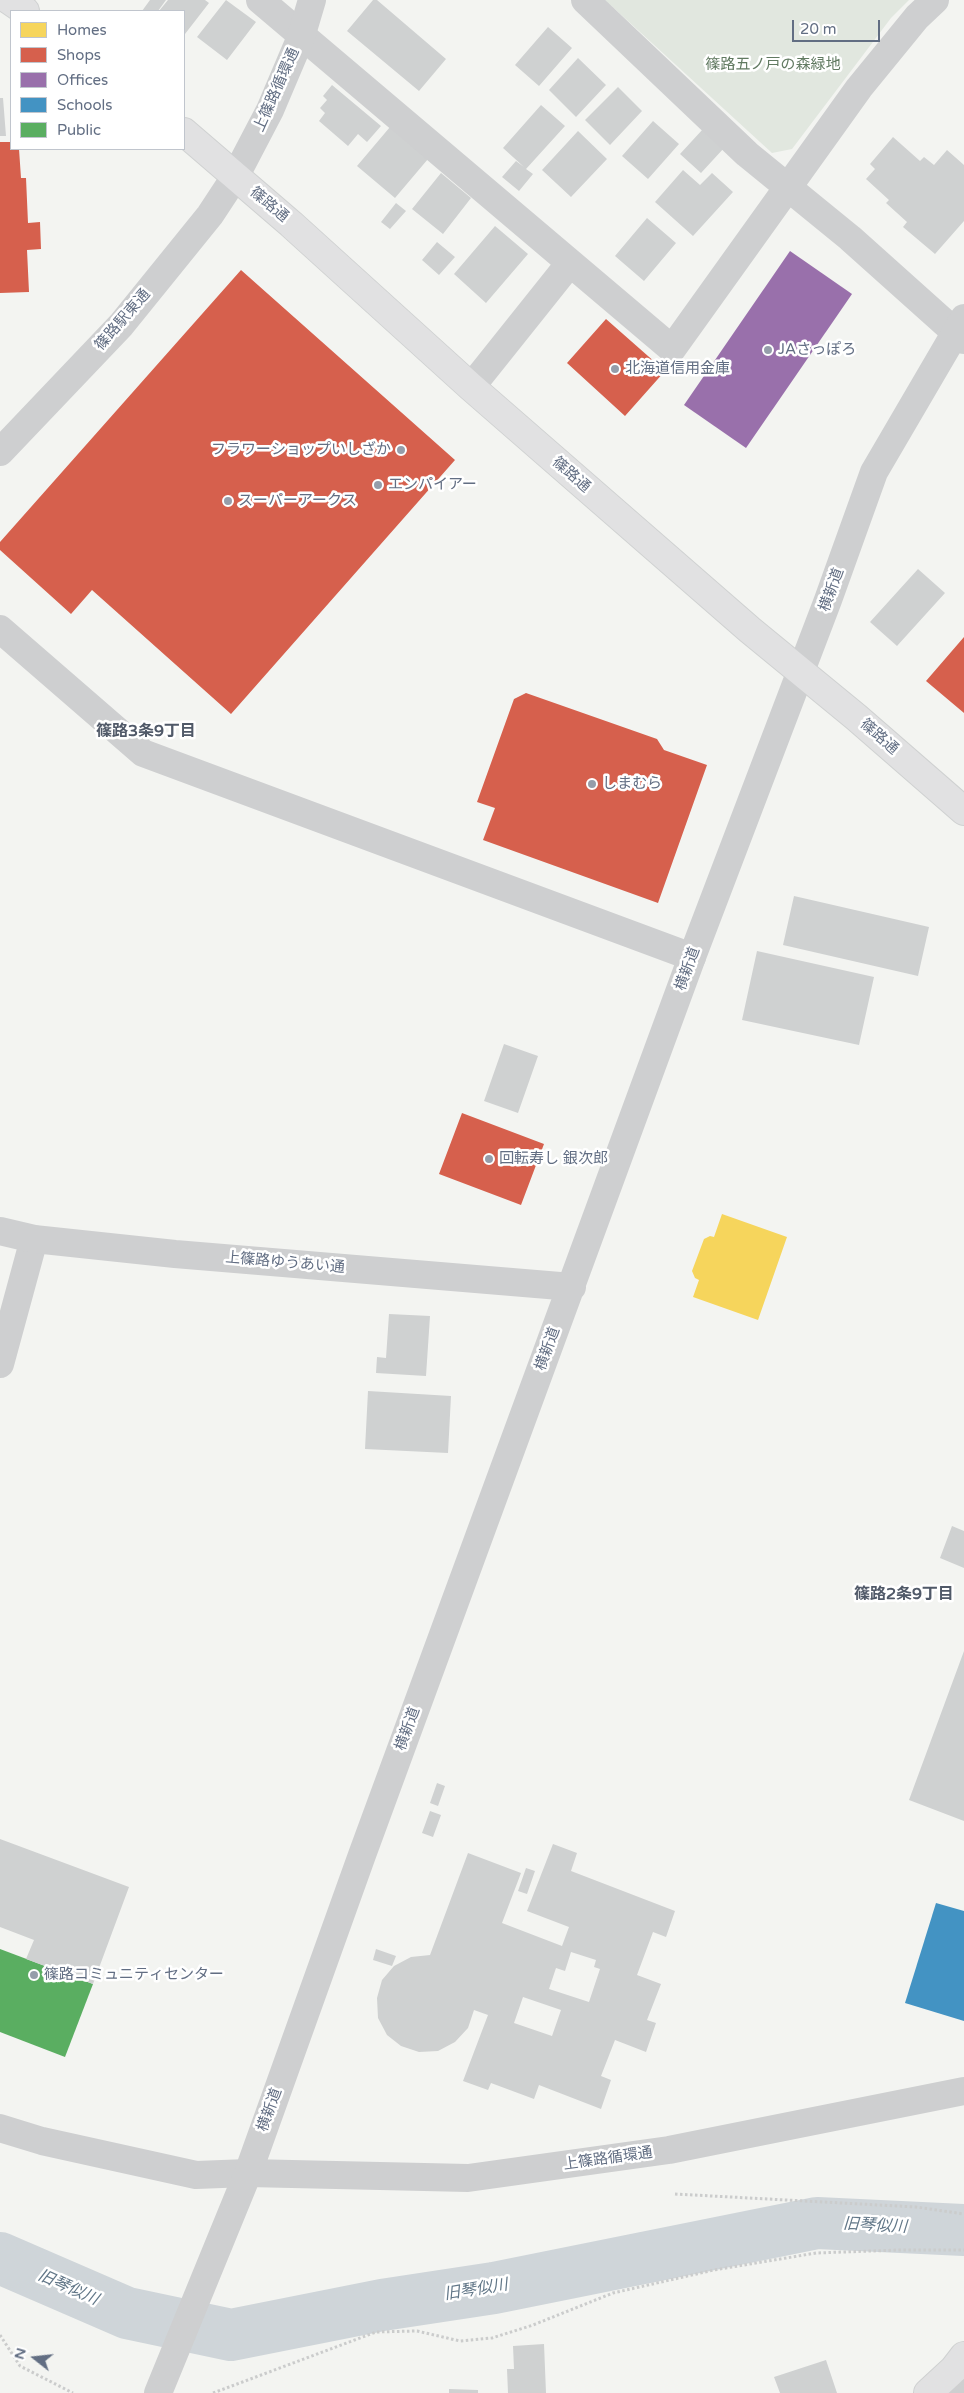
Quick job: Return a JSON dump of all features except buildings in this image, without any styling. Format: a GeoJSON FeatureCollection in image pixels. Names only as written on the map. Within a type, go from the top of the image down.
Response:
{"type":"FeatureCollection","features":[{"type":"Feature","properties":{"kind":"main road"},"geometry":{"type":"LineString","coordinates":[[9,0],[24,10]]}},
{"type":"Feature","properties":{"kind":"main road","name":"篠路通"},"geometry":{"type":"LineString","coordinates":[[185,133],[291,224],[471,387],[750,630],[964,811]]}},
{"type":"Feature","properties":{"kind":"street"},"geometry":{"type":"LineString","coordinates":[[260,0],[301,37],[672,349],[859,88],[917,17],[935,0]]}},
{"type":"Feature","properties":{"kind":"street","name":"上篠路循環通"},"geometry":{"type":"LineString","coordinates":[[235,177],[270,110],[301,37],[312,0]]}},
{"type":"Feature","properties":{"kind":"street"},"geometry":{"type":"LineString","coordinates":[[585,0],[747,154],[961,330]]}},
{"type":"Feature","properties":{"kind":"street","name":"篠路駅東通"},"geometry":{"type":"LineString","coordinates":[[0,452],[121,325],[210,215],[235,177]]}},
{"type":"Feature","properties":{"kind":"street"},"geometry":{"type":"LineString","coordinates":[[471,387],[570,263]]}},
{"type":"Feature","properties":{"kind":"street","name":"横新道"},"geometry":{"type":"LineString","coordinates":[[158,2393],[248,2173],[365,1845],[692,957],[801,672],[874,472],[961,330]]}},
{"type":"Feature","properties":{"kind":"street"},"geometry":{"type":"LineString","coordinates":[[0,629],[144,753],[692,957]]}},
{"type":"Feature","properties":{"kind":"street","name":"上篠路ゆうあい通"},"geometry":{"type":"LineString","coordinates":[[0,1231],[34,1239],[175,1254],[572,1287]]}},
{"type":"Feature","properties":{"kind":"street"},"geometry":{"type":"LineString","coordinates":[[0,1364],[34,1239]]}},
{"type":"Feature","properties":{"kind":"street","name":"上篠路循環通"},"geometry":{"type":"LineString","coordinates":[[0,2128],[42,2141],[196,2175],[248,2173],[468,2178],[669,2150],[964,2091]]}},
{"type":"Feature","properties":{"kind":"path"},"geometry":{"type":"LineString","coordinates":[[675,2194],[916,2207],[964,2214]]}},
{"type":"Feature","properties":{"kind":"path"},"geometry":{"type":"LineString","coordinates":[[213,2393],[376,2332],[417,2331],[460,2341],[492,2338],[533,2326],[613,2293],[714,2270],[816,2253],[964,2250]]}},
{"type":"Feature","properties":{"kind":"path"},"geometry":{"type":"LineString","coordinates":[[0,2335],[20,2366],[73,2393]]}},
{"type":"Feature","properties":{"kind":"green space","name":"篠路五ノ戸の森緑地"},"geometry":{"type":"Polygon","coordinates":[[[605,0],[909,0],[891,18],[792,149],[772,153],[605,0]]]}},
{"type":"Feature","properties":{"kind":"waterway","name":"旧琴似川"},"geometry":{"type":"LineString","coordinates":[[0,2258],[127,2313],[231,2335],[382,2305],[494,2288],[817,2223],[964,2230]]}},
{"type":"Feature","properties":{"kind":"place","name":"JAさっぽろ"},"geometry":{"type":"Point","coordinates":[768,350]}},
{"type":"Feature","properties":{"kind":"place","name":"北海道信用金庫"},"geometry":{"type":"Point","coordinates":[615,369]}},
{"type":"Feature","properties":{"kind":"place","name":"フラワーショップいしざか"},"geometry":{"type":"Point","coordinates":[401,450]}},
{"type":"Feature","properties":{"kind":"place","name":"エンパイアー"},"geometry":{"type":"Point","coordinates":[378,485]}},
{"type":"Feature","properties":{"kind":"place","name":"スーパーアークス"},"geometry":{"type":"Point","coordinates":[228,501]}},
{"type":"Feature","properties":{"kind":"place","name":"しまむら"},"geometry":{"type":"Point","coordinates":[592,784]}},
{"type":"Feature","properties":{"kind":"place","name":"回転寿し 銀次郎"},"geometry":{"type":"Point","coordinates":[489,1159]}},
{"type":"Feature","properties":{"kind":"place","name":"篠路コミュニティセンター"},"geometry":{"type":"Point","coordinates":[34,1975]}},
{"type":"Feature","properties":{"kind":"district","name":"篠路3条9丁目"},"geometry":{"type":"Point","coordinates":[146,732]}},
{"type":"Feature","properties":{"kind":"district","name":"篠路2条9丁目"},"geometry":{"type":"Point","coordinates":[904,1595]}}]}
